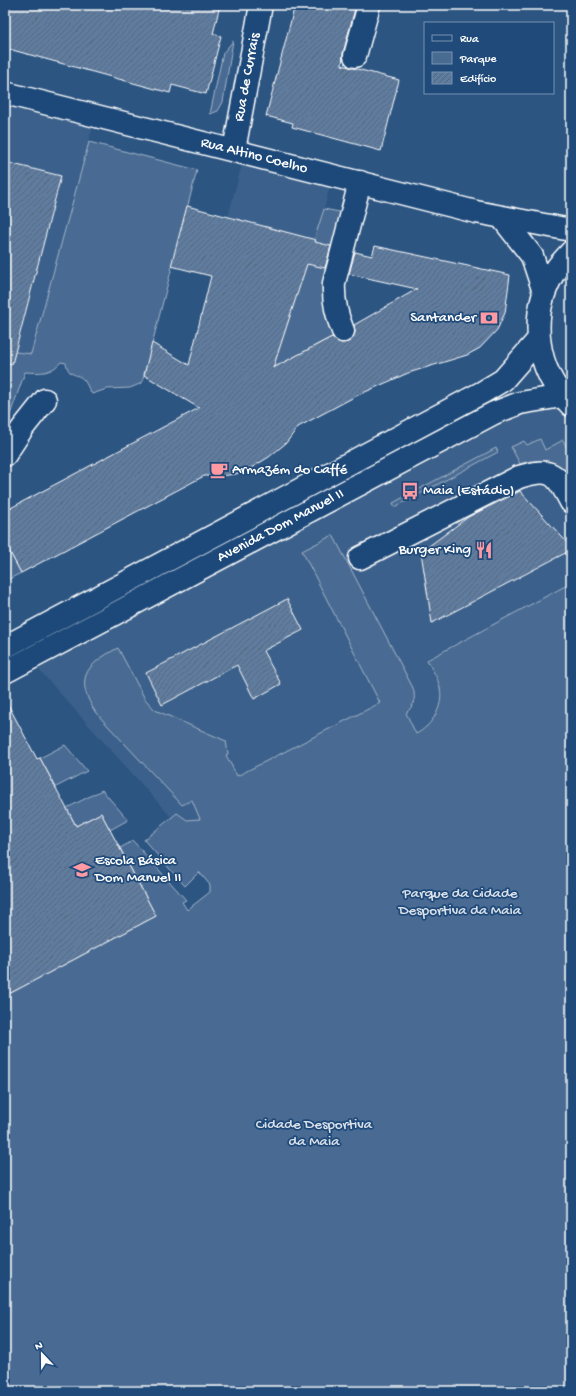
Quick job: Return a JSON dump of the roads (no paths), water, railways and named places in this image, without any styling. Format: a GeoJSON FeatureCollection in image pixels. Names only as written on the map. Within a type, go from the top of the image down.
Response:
{"type":"FeatureCollection","features":[{"type":"Feature","properties":{"kind":"main road","name":"Rua de Currais"},"geometry":{"type":"LineString","coordinates":[[234,150],[262,5]]}},
{"type":"Feature","properties":{"kind":"main road"},"geometry":{"type":"LineString","coordinates":[[355,56],[368,5]]}},
{"type":"Feature","properties":{"kind":"main road","name":"Rua Altino Coelho"},"geometry":{"type":"LineString","coordinates":[[5,93],[503,218],[571,230]]}},
{"type":"Feature","properties":{"kind":"main road"},"geometry":{"type":"LineString","coordinates":[[343,331],[337,316],[333,299],[334,283],[360,182]]}},
{"type":"Feature","properties":{"kind":"main road"},"geometry":{"type":"LineString","coordinates":[[503,218],[532,256],[544,292]]}},
{"type":"Feature","properties":{"kind":"main road"},"geometry":{"type":"LineString","coordinates":[[566,400],[546,370],[538,340],[538,316],[544,292],[555,270],[571,252]]}},
{"type":"Feature","properties":{"kind":"main road","name":"Avenida Dom Manuel II"},"geometry":{"type":"LineString","coordinates":[[5,647],[483,392],[503,380],[538,340]]}},
{"type":"Feature","properties":{"kind":"main road"},"geometry":{"type":"LineString","coordinates":[[5,455],[22,429],[45,400]]}},
{"type":"Feature","properties":{"kind":"main road","name":"Avenida Dom Manuel II"},"geometry":{"type":"LineString","coordinates":[[5,672],[16,661],[494,413],[520,403],[566,400]]}},
{"type":"Feature","properties":{"kind":"main road"},"geometry":{"type":"LineString","coordinates":[[360,558],[518,477],[538,471],[550,474],[560,480],[571,502]]}},
{"type":"Feature","properties":{"kind":"place","name":"Santander"},"geometry":{"type":"Point","coordinates":[489,318]}},
{"type":"Feature","properties":{"kind":"place","name":"Armazém do Caffé"},"geometry":{"type":"Point","coordinates":[219,470]}},
{"type":"Feature","properties":{"kind":"place","name":"Maia (Estádio)"},"geometry":{"type":"Point","coordinates":[410,491]}},
{"type":"Feature","properties":{"kind":"place","name":"Burger King"},"geometry":{"type":"Point","coordinates":[484,550]}},
{"type":"Feature","properties":{"kind":"place","name":"Escola Básica Dom Manuel II"},"geometry":{"type":"Point","coordinates":[82,870]}},
{"type":"Feature","properties":{"kind":"park label","name":"Parque da Cidade Desportiva da Maia"},"geometry":{"type":"Point","coordinates":[460,902]}},
{"type":"Feature","properties":{"kind":"park label","name":"Cidade Desportiva da Maia"},"geometry":{"type":"Point","coordinates":[314,1134]}}]}
